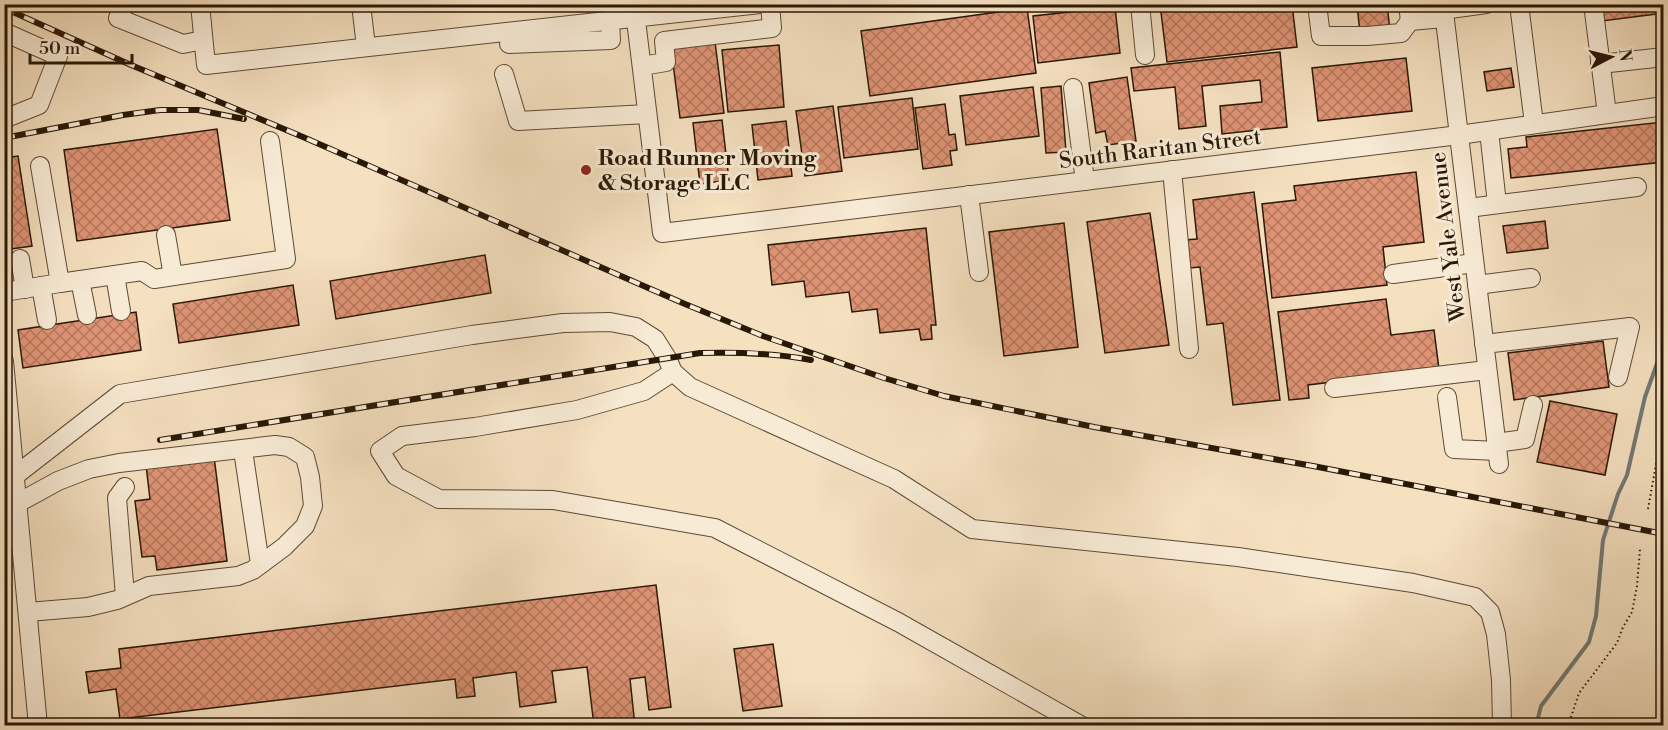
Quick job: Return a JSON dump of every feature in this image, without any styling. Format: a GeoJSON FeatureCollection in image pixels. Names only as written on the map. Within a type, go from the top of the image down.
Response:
{"type":"FeatureCollection","features":[{"type":"Feature","properties":{"kind":"street"},"geometry":{"type":"LineString","coordinates":[[125,4],[118,18],[183,44],[203,40]]}},
{"type":"Feature","properties":{"kind":"street"},"geometry":{"type":"LineString","coordinates":[[200,4],[206,65],[610,21],[635,11],[760,4]]}},
{"type":"Feature","properties":{"kind":"street"},"geometry":{"type":"LineString","coordinates":[[361,4],[366,47]]}},
{"type":"Feature","properties":{"kind":"street"},"geometry":{"type":"LineString","coordinates":[[642,66],[666,62],[664,41],[772,28],[770,4]]}},
{"type":"Feature","properties":{"kind":"street"},"geometry":{"type":"LineString","coordinates":[[1140,4],[1145,55]]}},
{"type":"Feature","properties":{"kind":"street"},"geometry":{"type":"LineString","coordinates":[[1317,4],[1321,36],[1401,33],[1409,13],[1444,11],[1486,4]]}},
{"type":"Feature","properties":{"kind":"street"},"geometry":{"type":"LineString","coordinates":[[1519,4],[1534,124]]}},
{"type":"Feature","properties":{"kind":"street"},"geometry":{"type":"LineString","coordinates":[[1593,4],[1607,114]]}},
{"type":"Feature","properties":{"kind":"street"},"geometry":{"type":"LineString","coordinates":[[504,74],[518,121],[647,114],[635,11]]}},
{"type":"Feature","properties":{"kind":"street","name":"West Yale Avenue"},"geometry":{"type":"LineString","coordinates":[[1444,11],[1498,452]]}},
{"type":"Feature","properties":{"kind":"street"},"geometry":{"type":"LineString","coordinates":[[509,44],[611,40],[610,21]]}},
{"type":"Feature","properties":{"kind":"street"},"geometry":{"type":"LineString","coordinates":[[4,32],[58,56],[39,105],[4,119]]}},
{"type":"Feature","properties":{"kind":"street"},"geometry":{"type":"LineString","coordinates":[[1600,64],[1664,57]]}},
{"type":"Feature","properties":{"kind":"street"},"geometry":{"type":"LineString","coordinates":[[1073,88],[1085,181]]}},
{"type":"Feature","properties":{"kind":"street","name":"South Raritan Street"},"geometry":{"type":"LineString","coordinates":[[647,114],[662,233],[1459,135],[1664,106]]}},
{"type":"Feature","properties":{"kind":"street"},"geometry":{"type":"LineString","coordinates":[[1489,131],[1497,204]]}},
{"type":"Feature","properties":{"kind":"street"},"geometry":{"type":"LineString","coordinates":[[4,292],[141,271],[154,279],[286,259],[270,141]]}},
{"type":"Feature","properties":{"kind":"street"},"geometry":{"type":"LineString","coordinates":[[40,166],[60,283]]}},
{"type":"Feature","properties":{"kind":"street"},"geometry":{"type":"LineString","coordinates":[[1172,170],[1189,349]]}},
{"type":"Feature","properties":{"kind":"street"},"geometry":{"type":"LineString","coordinates":[[1468,208],[1637,187]]}},
{"type":"Feature","properties":{"kind":"street"},"geometry":{"type":"LineString","coordinates":[[969,195],[979,272]]}},
{"type":"Feature","properties":{"kind":"street"},"geometry":{"type":"LineString","coordinates":[[166,235],[173,276]]}},
{"type":"Feature","properties":{"kind":"street"},"geometry":{"type":"LineString","coordinates":[[20,259],[47,320]]}},
{"type":"Feature","properties":{"kind":"street"},"geometry":{"type":"LineString","coordinates":[[1393,274],[1474,263]]}},
{"type":"Feature","properties":{"kind":"street"},"geometry":{"type":"LineString","coordinates":[[115,275],[121,311]]}},
{"type":"Feature","properties":{"kind":"street"},"geometry":{"type":"LineString","coordinates":[[1477,285],[1531,278]]}},
{"type":"Feature","properties":{"kind":"street"},"geometry":{"type":"LineString","coordinates":[[80,280],[87,315]]}},
{"type":"Feature","properties":{"kind":"street"},"geometry":{"type":"LineString","coordinates":[[15,475],[120,394],[472,335],[563,323],[610,322],[636,327],[655,339],[673,372],[690,387],[894,479],[972,529],[1238,557],[1413,583],[1475,597],[1490,612],[1496,634],[1501,680],[1502,726]]}},
{"type":"Feature","properties":{"kind":"street"},"geometry":{"type":"LineString","coordinates":[[1484,344],[1630,327],[1618,377]]}},
{"type":"Feature","properties":{"kind":"street"},"geometry":{"type":"LineString","coordinates":[[4,361],[38,726]]}},
{"type":"Feature","properties":{"kind":"street"},"geometry":{"type":"LineString","coordinates":[[1334,388],[1487,370]]}},
{"type":"Feature","properties":{"kind":"street"},"geometry":{"type":"LineString","coordinates":[[673,372],[644,391],[577,410],[475,427],[402,436],[380,451],[396,476],[439,499],[553,500],[715,528],[898,622],[1082,726]]}},
{"type":"Feature","properties":{"kind":"street"},"geometry":{"type":"LineString","coordinates":[[1447,397],[1454,448],[1498,452],[1526,439],[1533,405]]}},
{"type":"Feature","properties":{"kind":"street"},"geometry":{"type":"LineString","coordinates":[[18,503],[58,481],[89,469],[275,445],[289,447],[305,457],[313,506],[305,526],[284,547],[253,570],[238,576],[149,586],[117,600],[88,607],[28,612]]}},
{"type":"Feature","properties":{"kind":"street"},"geometry":{"type":"LineString","coordinates":[[244,457],[260,564]]}},
{"type":"Feature","properties":{"kind":"street"},"geometry":{"type":"LineString","coordinates":[[125,487],[117,498],[125,596]]}},
{"type":"Feature","properties":{"kind":"path"},"geometry":{"type":"LineString","coordinates":[[1648,509],[1664,420]]}},
{"type":"Feature","properties":{"kind":"path"},"geometry":{"type":"LineString","coordinates":[[1568,726],[1579,693],[1617,643],[1632,612],[1640,549]]}},
{"type":"Feature","properties":{"kind":"building"},"geometry":{"type":"Polygon","coordinates":[[[1160,4],[1292,4],[1297,47],[1167,62],[1160,4]]]}},
{"type":"Feature","properties":{"kind":"building"},"geometry":{"type":"Polygon","coordinates":[[[1357,4],[1387,4],[1390,31],[1360,34],[1357,4]]]}},
{"type":"Feature","properties":{"kind":"building"},"geometry":{"type":"Polygon","coordinates":[[[1600,4],[1664,4],[1664,13],[1602,21],[1600,4]]]}},
{"type":"Feature","properties":{"kind":"building"},"geometry":{"type":"Polygon","coordinates":[[[1115,7],[1120,53],[1038,63],[1033,16],[1115,7]]]}},
{"type":"Feature","properties":{"kind":"building"},"geometry":{"type":"Polygon","coordinates":[[[1027,8],[1036,73],[870,96],[861,31],[1027,8]]]}},
{"type":"Feature","properties":{"kind":"building"},"geometry":{"type":"Polygon","coordinates":[[[715,42],[724,113],[680,118],[671,48],[715,42]]]}},
{"type":"Feature","properties":{"kind":"building"},"geometry":{"type":"Polygon","coordinates":[[[779,45],[784,107],[728,112],[722,50],[779,45]]]}},
{"type":"Feature","properties":{"kind":"building"},"geometry":{"type":"Polygon","coordinates":[[[1280,52],[1287,127],[1222,134],[1220,106],[1262,102],[1260,80],[1202,86],[1206,126],[1179,129],[1175,87],[1134,91],[1131,68],[1280,52]]]}},
{"type":"Feature","properties":{"kind":"building"},"geometry":{"type":"Polygon","coordinates":[[[1406,58],[1412,111],[1318,121],[1312,68],[1406,58]]]}},
{"type":"Feature","properties":{"kind":"building"},"geometry":{"type":"Polygon","coordinates":[[[1511,68],[1514,87],[1487,91],[1484,72],[1511,68]]]}},
{"type":"Feature","properties":{"kind":"building"},"geometry":{"type":"Polygon","coordinates":[[[1127,77],[1136,141],[1108,145],[1105,131],[1096,133],[1089,83],[1127,77]]]}},
{"type":"Feature","properties":{"kind":"building"},"geometry":{"type":"Polygon","coordinates":[[[1061,86],[1066,152],[1046,153],[1041,88],[1061,86]]]}},
{"type":"Feature","properties":{"kind":"building"},"geometry":{"type":"Polygon","coordinates":[[[1033,87],[1039,136],[966,145],[960,96],[1033,87]]]}},
{"type":"Feature","properties":{"kind":"building"},"geometry":{"type":"Polygon","coordinates":[[[912,98],[918,149],[844,158],[838,107],[912,98]]]}},
{"type":"Feature","properties":{"kind":"building"},"geometry":{"type":"Polygon","coordinates":[[[945,104],[949,135],[955,134],[957,150],[950,151],[952,165],[923,169],[915,108],[945,104]]]}},
{"type":"Feature","properties":{"kind":"building"},"geometry":{"type":"Polygon","coordinates":[[[833,106],[842,171],[805,176],[796,111],[833,106]]]}},
{"type":"Feature","properties":{"kind":"building"},"geometry":{"type":"Polygon","coordinates":[[[722,120],[729,180],[700,184],[693,123],[722,120]]]}},
{"type":"Feature","properties":{"kind":"building"},"geometry":{"type":"Polygon","coordinates":[[[786,121],[792,176],[758,180],[752,125],[786,121]]]}},
{"type":"Feature","properties":{"kind":"building"},"geometry":{"type":"Polygon","coordinates":[[[1663,122],[1664,162],[1511,178],[1508,149],[1527,147],[1526,137],[1663,122]]]}},
{"type":"Feature","properties":{"kind":"building"},"geometry":{"type":"Polygon","coordinates":[[[217,129],[230,220],[77,241],[64,150],[217,129]]]}},
{"type":"Feature","properties":{"kind":"building"},"geometry":{"type":"Polygon","coordinates":[[[18,156],[32,246],[4,250],[4,158],[18,156]]]}},
{"type":"Feature","properties":{"kind":"building"},"geometry":{"type":"Polygon","coordinates":[[[1416,172],[1424,242],[1383,247],[1387,285],[1272,298],[1262,204],[1296,200],[1294,186],[1416,172]]]}},
{"type":"Feature","properties":{"kind":"building"},"geometry":{"type":"Polygon","coordinates":[[[1254,192],[1280,400],[1233,405],[1223,323],[1207,325],[1200,267],[1189,268],[1185,240],[1197,239],[1193,200],[1254,192]]]}},
{"type":"Feature","properties":{"kind":"building"},"geometry":{"type":"Polygon","coordinates":[[[1150,213],[1169,345],[1105,353],[1087,222],[1150,213]]]}},
{"type":"Feature","properties":{"kind":"building"},"geometry":{"type":"Polygon","coordinates":[[[1545,221],[1548,248],[1507,253],[1503,226],[1545,221]]]}},
{"type":"Feature","properties":{"kind":"building"},"geometry":{"type":"Polygon","coordinates":[[[1064,223],[1078,347],[1004,356],[989,232],[1064,223]]]}},
{"type":"Feature","properties":{"kind":"building"},"geometry":{"type":"Polygon","coordinates":[[[926,228],[936,325],[931,325],[932,339],[921,340],[919,329],[880,333],[877,309],[852,312],[849,292],[806,297],[804,281],[772,285],[768,245],[926,228]]]}},
{"type":"Feature","properties":{"kind":"building"},"geometry":{"type":"Polygon","coordinates":[[[485,255],[491,293],[336,319],[330,281],[485,255]]]}},
{"type":"Feature","properties":{"kind":"building"},"geometry":{"type":"Polygon","coordinates":[[[293,285],[299,325],[179,343],[173,304],[293,285]]]}},
{"type":"Feature","properties":{"kind":"building"},"geometry":{"type":"Polygon","coordinates":[[[1386,299],[1391,335],[1434,330],[1439,369],[1308,385],[1309,398],[1289,400],[1278,312],[1386,299]]]}},
{"type":"Feature","properties":{"kind":"building"},"geometry":{"type":"Polygon","coordinates":[[[136,312],[141,350],[23,368],[18,330],[136,312]]]}},
{"type":"Feature","properties":{"kind":"building"},"geometry":{"type":"Polygon","coordinates":[[[1603,341],[1609,387],[1514,400],[1508,353],[1603,341]]]}},
{"type":"Feature","properties":{"kind":"building"},"geometry":{"type":"Polygon","coordinates":[[[1550,401],[1617,414],[1605,475],[1537,462],[1550,401]]]}},
{"type":"Feature","properties":{"kind":"building"},"geometry":{"type":"Polygon","coordinates":[[[214,456],[227,561],[157,570],[155,556],[142,557],[135,501],[150,499],[146,465],[214,456]]]}},
{"type":"Feature","properties":{"kind":"building"},"geometry":{"type":"Polygon","coordinates":[[[656,585],[671,707],[649,710],[645,677],[630,679],[635,726],[594,726],[587,667],[552,671],[556,702],[520,707],[516,672],[473,678],[475,696],[457,698],[455,679],[120,719],[116,689],[89,693],[86,672],[121,668],[119,649],[656,585]]]}},
{"type":"Feature","properties":{"kind":"building"},"geometry":{"type":"Polygon","coordinates":[[[773,644],[782,706],[743,711],[734,649],[773,644]]]}},
{"type":"Feature","properties":{"kind":"waterway"},"geometry":{"type":"LineString","coordinates":[[1536,726],[1541,706],[1589,642],[1596,616],[1603,540],[1618,494],[1627,475],[1645,397],[1664,344]]}},
{"type":"Feature","properties":{"kind":"railway"},"geometry":{"type":"LineString","coordinates":[[4,8],[685,304],[763,336],[884,378],[944,396],[1094,427],[1313,466],[1664,534]]}},
{"type":"Feature","properties":{"kind":"railway"},"geometry":{"type":"LineString","coordinates":[[4,138],[160,110],[198,110],[244,119]]}},
{"type":"Feature","properties":{"kind":"railway"},"geometry":{"type":"LineString","coordinates":[[160,440],[700,353],[756,354],[811,360]]}},
{"type":"Feature","properties":{"kind":"place","name":"Road Runner Moving & Storage LLC"},"geometry":{"type":"Point","coordinates":[586,170]}}]}
